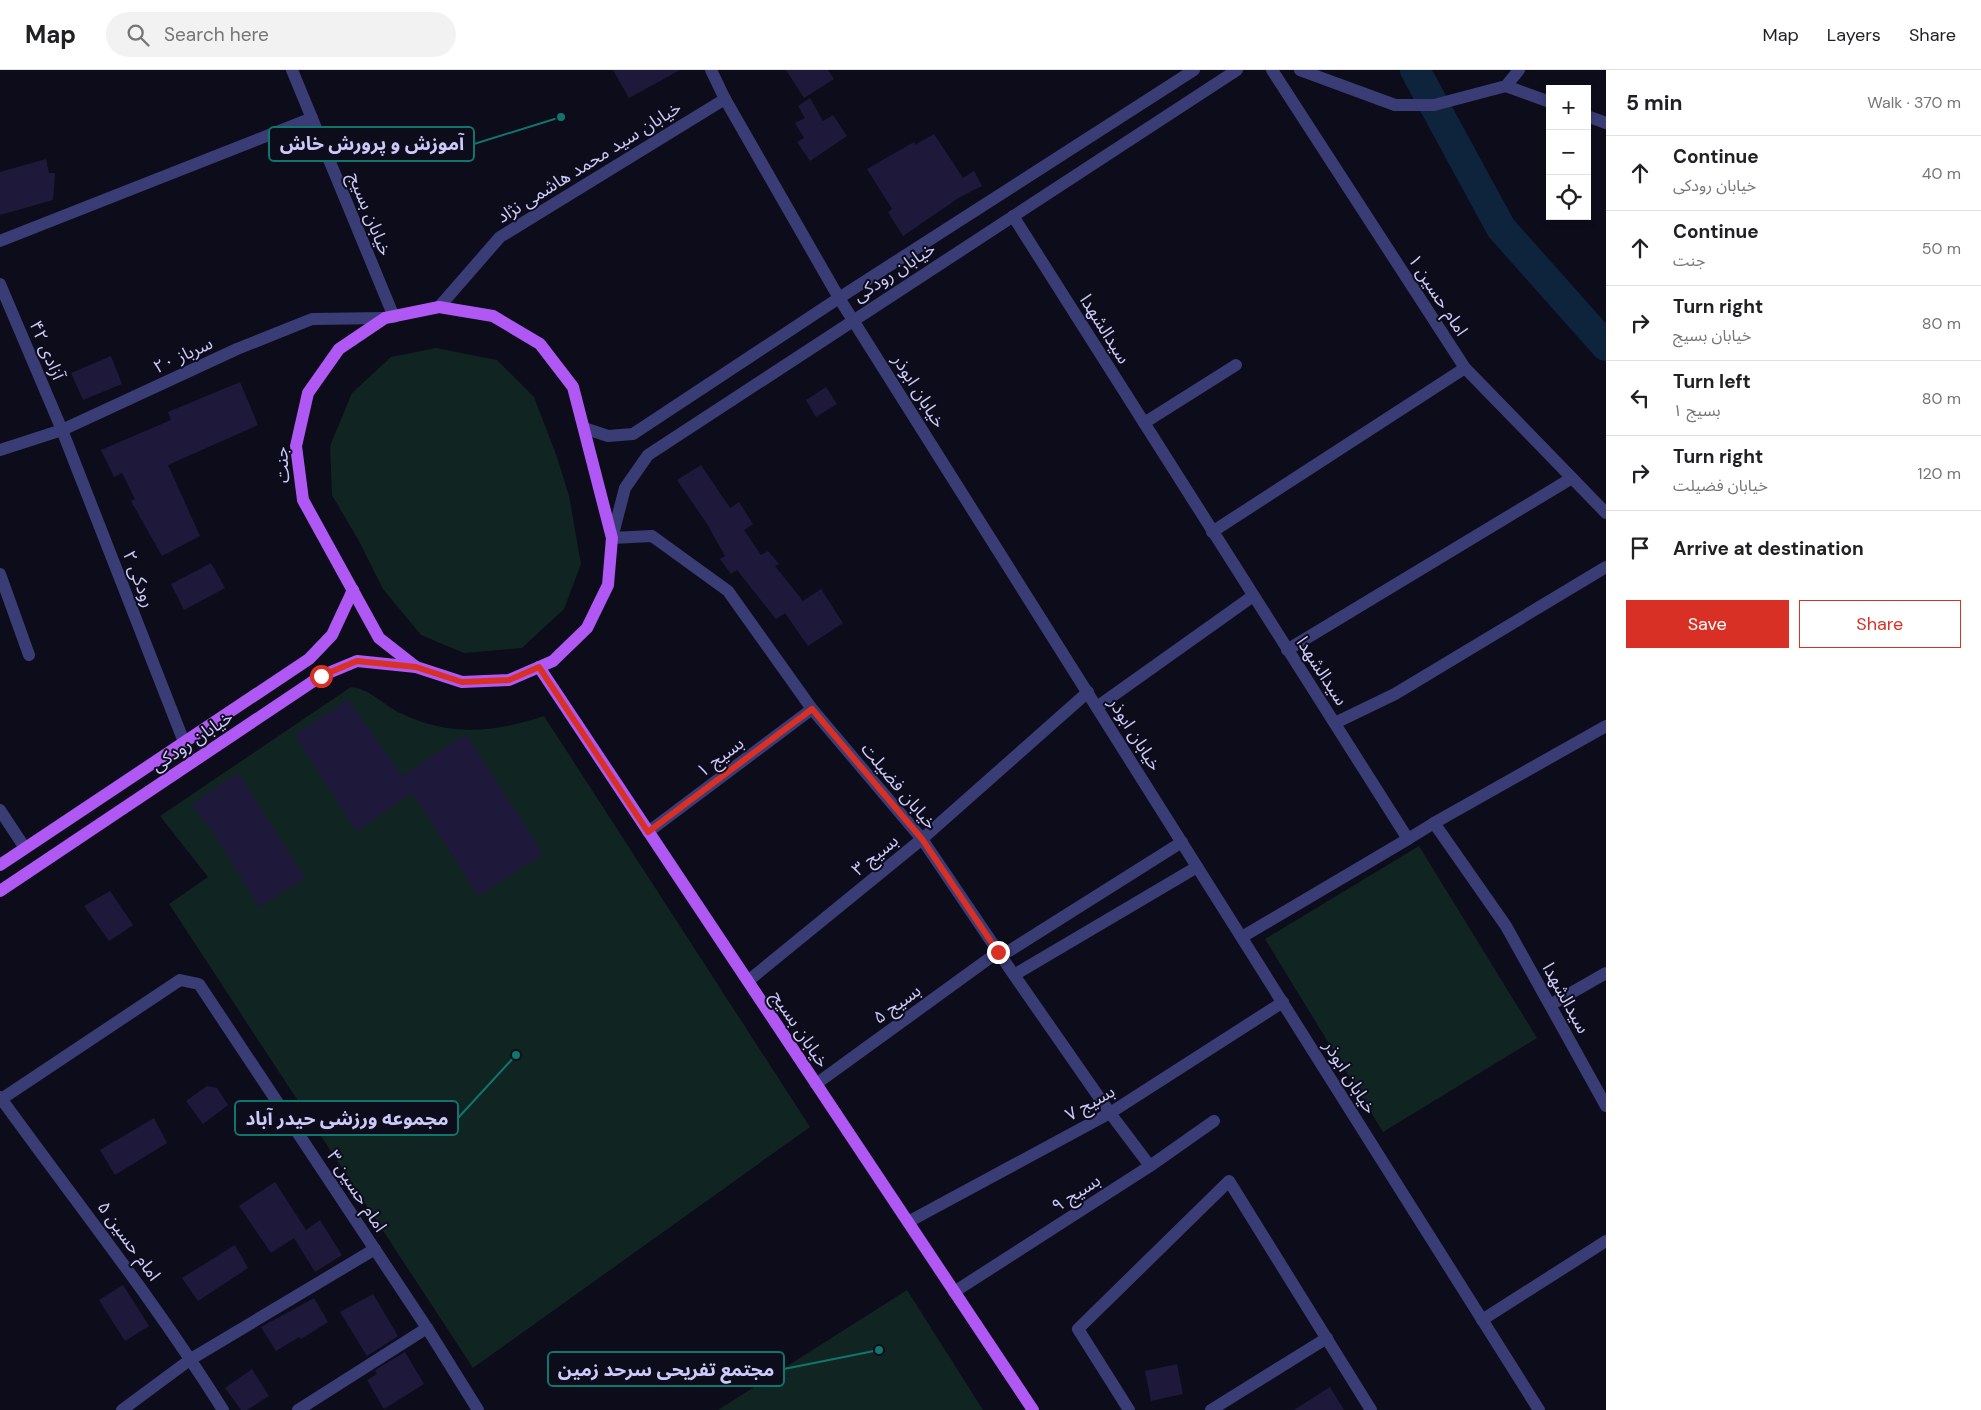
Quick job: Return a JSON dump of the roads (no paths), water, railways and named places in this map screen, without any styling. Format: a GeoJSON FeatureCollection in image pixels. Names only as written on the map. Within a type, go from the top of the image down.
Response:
{"type":"FeatureCollection","features":[{"type":"Feature","properties":{"kind":"main road","name":"جنت"},"geometry":{"type":"LineString","coordinates":[[439,307],[493,316],[540,344],[574,387],[612,538],[608,585],[587,628],[553,661],[509,680],[462,682],[416,667],[379,638],[303,500],[296,446],[308,393],[339,348],[389,318],[439,307]]}},
{"type":"Feature","properties":{"kind":"main road","name":"خیابان رودکی"},"geometry":{"type":"LineString","coordinates":[[0,865],[309,659],[332,635],[353,590]]}},
{"type":"Feature","properties":{"kind":"main road","name":"خیابان رودکی"},"geometry":{"type":"LineString","coordinates":[[0,891],[321,676],[357,661],[416,667]]}},
{"type":"Feature","properties":{"kind":"main road","name":"خیابان بسیج"},"geometry":{"type":"LineString","coordinates":[[539,667],[1033,1410]]}},
{"type":"Feature","properties":{"kind":"street","name":"خیابان بسیج"},"geometry":{"type":"LineString","coordinates":[[292,70],[389,318]]}},
{"type":"Feature","properties":{"kind":"street","name":"خیابان ابوذر"},"geometry":{"type":"LineString","coordinates":[[711,70],[725,99],[839,298],[1539,1410]]}},
{"type":"Feature","properties":{"kind":"street","name":"خیابان رودکی"},"geometry":{"type":"LineString","coordinates":[[584,428],[608,436],[633,434],[839,298],[1194,70]]}},
{"type":"Feature","properties":{"kind":"street","name":"خیابان رودکی"},"geometry":{"type":"LineString","coordinates":[[612,538],[625,488],[648,456],[1237,70]]}},
{"type":"Feature","properties":{"kind":"street","name":"امام حسین ۱"},"geometry":{"type":"LineString","coordinates":[[1272,70],[1465,368],[1606,513]]}},
{"type":"Feature","properties":{"kind":"street"},"geometry":{"type":"LineString","coordinates":[[1300,70],[1396,105],[1434,105],[1506,86],[1546,101]]}},
{"type":"Feature","properties":{"kind":"street"},"geometry":{"type":"LineString","coordinates":[[1506,86],[1519,70]]}},
{"type":"Feature","properties":{"kind":"street","name":"خیابان سید محمد هاشمی نژاد"},"geometry":{"type":"LineString","coordinates":[[439,307],[500,237],[725,99]]}},
{"type":"Feature","properties":{"kind":"street"},"geometry":{"type":"LineString","coordinates":[[1591,117],[1606,122]]}},
{"type":"Feature","properties":{"kind":"street"},"geometry":{"type":"LineString","coordinates":[[0,241],[312,118]]}},
{"type":"Feature","properties":{"kind":"street","name":"سیدالشهدا"},"geometry":{"type":"LineString","coordinates":[[1013,216],[1408,839]]}},
{"type":"Feature","properties":{"kind":"street","name":"آزادی ۴۲"},"geometry":{"type":"LineString","coordinates":[[0,284],[62,430]]}},
{"type":"Feature","properties":{"kind":"street","name":"سرباز ۲۰"},"geometry":{"type":"LineString","coordinates":[[0,450],[62,430],[237,349],[312,319],[389,318]]}},
{"type":"Feature","properties":{"kind":"street"},"geometry":{"type":"LineString","coordinates":[[1144,423],[1236,365]]}},
{"type":"Feature","properties":{"kind":"street"},"geometry":{"type":"LineString","coordinates":[[1212,532],[1465,368]]}},
{"type":"Feature","properties":{"kind":"street","name":"رودکی ۲"},"geometry":{"type":"LineString","coordinates":[[62,430],[184,742]]}},
{"type":"Feature","properties":{"kind":"street"},"geometry":{"type":"LineString","coordinates":[[1287,650],[1572,478]]}},
{"type":"Feature","properties":{"kind":"street","name":"خیابان فضیلت"},"geometry":{"type":"LineString","coordinates":[[612,538],[652,536],[728,591],[812,709],[922,839],[999,954],[1110,1113],[1150,1166]]}},
{"type":"Feature","properties":{"kind":"street"},"geometry":{"type":"LineString","coordinates":[[1335,723],[1395,694],[1606,567]]}},
{"type":"Feature","properties":{"kind":"street"},"geometry":{"type":"LineString","coordinates":[[0,574],[29,655]]}},
{"type":"Feature","properties":{"kind":"street"},"geometry":{"type":"LineString","coordinates":[[1097,707],[1253,596]]}},
{"type":"Feature","properties":{"kind":"street","name":"بسیج ۳"},"geometry":{"type":"LineString","coordinates":[[748,981],[922,839],[1088,692]]}},
{"type":"Feature","properties":{"kind":"street","name":"بسیج ۱"},"geometry":{"type":"LineString","coordinates":[[648,832],[812,709]]}},
{"type":"Feature","properties":{"kind":"street"},"geometry":{"type":"LineString","coordinates":[[1242,938],[1408,839],[1606,726]]}},
{"type":"Feature","properties":{"kind":"street"},"geometry":{"type":"LineString","coordinates":[[0,810],[25,848]]}},
{"type":"Feature","properties":{"kind":"street","name":"سیدالشهدا"},"geometry":{"type":"LineString","coordinates":[[1434,824],[1506,926],[1606,1106]]}},
{"type":"Feature","properties":{"kind":"street","name":"بسیج ۵"},"geometry":{"type":"LineString","coordinates":[[816,1084],[999,954],[1182,842]]}},
{"type":"Feature","properties":{"kind":"street"},"geometry":{"type":"LineString","coordinates":[[1014,975],[1198,867]]}},
{"type":"Feature","properties":{"kind":"street"},"geometry":{"type":"LineString","coordinates":[[1550,1005],[1606,973]]}},
{"type":"Feature","properties":{"kind":"street","name":"امام حسین ۳"},"geometry":{"type":"LineString","coordinates":[[1,1099],[180,980],[199,984],[427,1328],[478,1410]]}},
{"type":"Feature","properties":{"kind":"street","name":"بسیج ۷"},"geometry":{"type":"LineString","coordinates":[[908,1222],[1110,1113],[1283,1002]]}},
{"type":"Feature","properties":{"kind":"street","name":"امام حسین ۵"},"geometry":{"type":"LineString","coordinates":[[1,1099],[122,1260],[191,1359],[223,1410]]}},
{"type":"Feature","properties":{"kind":"street","name":"بسیج ۹"},"geometry":{"type":"LineString","coordinates":[[954,1292],[1150,1166],[1214,1120]]}},
{"type":"Feature","properties":{"kind":"street"},"geometry":{"type":"LineString","coordinates":[[1129,1410],[1078,1329],[1229,1181],[1371,1410]]}},
{"type":"Feature","properties":{"kind":"street"},"geometry":{"type":"LineString","coordinates":[[1482,1320],[1606,1241]]}},
{"type":"Feature","properties":{"kind":"street"},"geometry":{"type":"LineString","coordinates":[[122,1410],[191,1359],[374,1249]]}},
{"type":"Feature","properties":{"kind":"street"},"geometry":{"type":"LineString","coordinates":[[298,1410],[427,1328]]}},
{"type":"Feature","properties":{"kind":"street"},"geometry":{"type":"LineString","coordinates":[[1211,1410],[1326,1338]]}},
{"type":"Feature","properties":{"kind":"waterway"},"geometry":{"type":"LineString","coordinates":[[1415,70],[1501,228],[1606,346]]}},
{"type":"Feature","properties":{"kind":"place","name":"آموزش و پرورش خاش"},"geometry":{"type":"Point","coordinates":[561,117]}},
{"type":"Feature","properties":{"kind":"place","name":"مجموعه ورزشی حیدر آباد"},"geometry":{"type":"Point","coordinates":[516,1055]}},
{"type":"Feature","properties":{"kind":"place","name":"مجتمع تفریحی سرحد زمین"},"geometry":{"type":"Point","coordinates":[879,1350]}}]}
